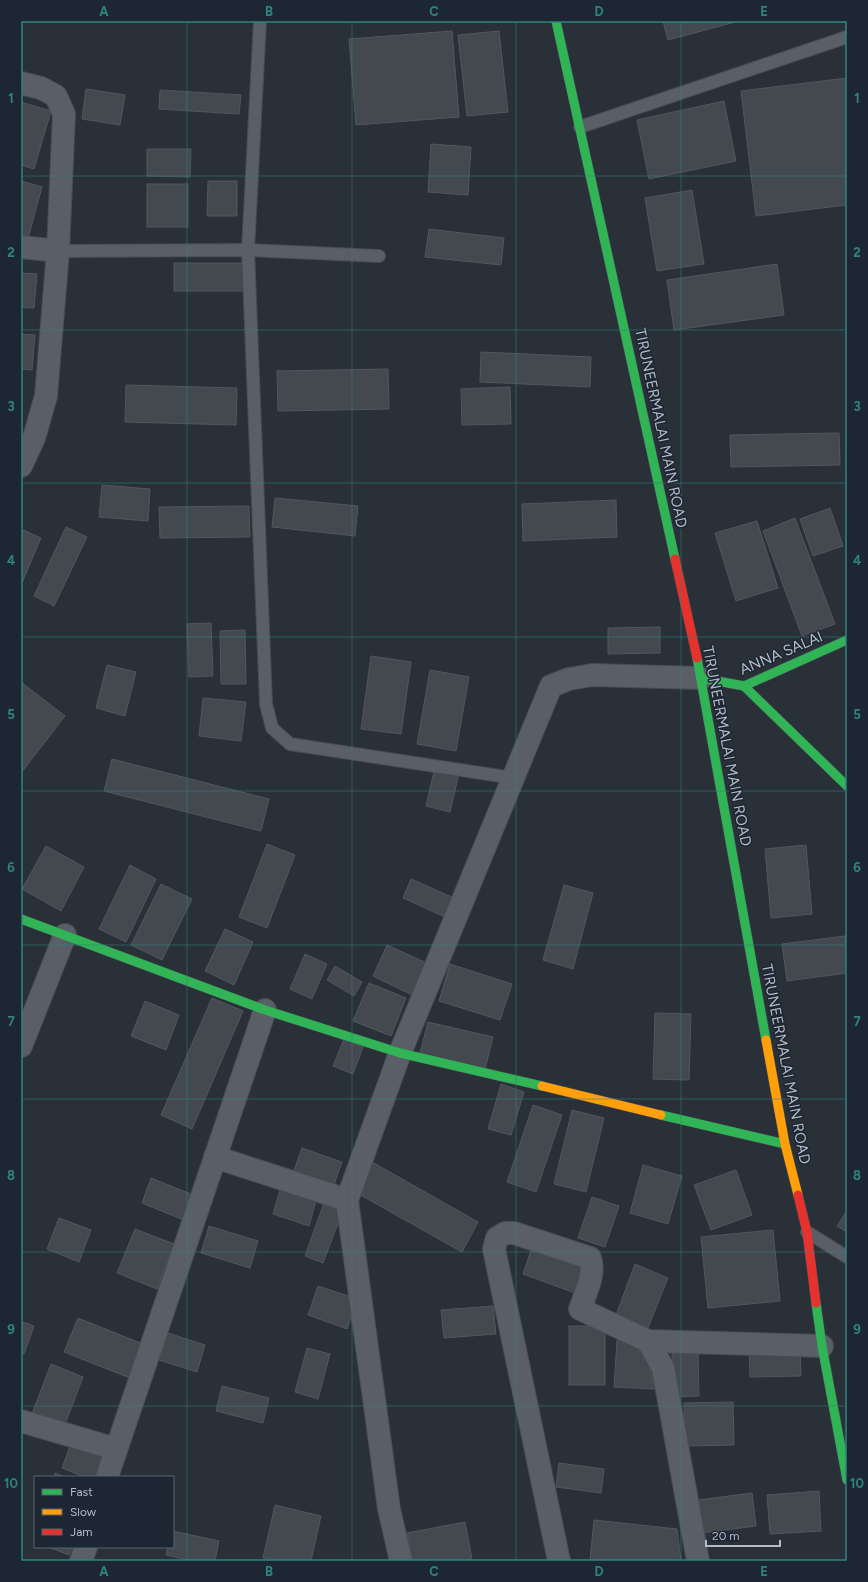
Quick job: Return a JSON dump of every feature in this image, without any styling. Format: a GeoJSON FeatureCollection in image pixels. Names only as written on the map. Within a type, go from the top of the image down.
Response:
{"type":"FeatureCollection","features":[{"type":"Feature","properties":{"kind":"main road","name":"TIRUNEERMALAI MAIN ROAD"},"geometry":{"type":"LineString","coordinates":[[556,21],[702,678],[785,1144],[807,1232],[822,1346],[847,1480]]}},
{"type":"Feature","properties":{"kind":"main road","name":"ANNA SALAI"},"geometry":{"type":"LineString","coordinates":[[702,678],[744,686],[847,640]]}},
{"type":"Feature","properties":{"kind":"main road"},"geometry":{"type":"LineString","coordinates":[[744,686],[847,786]]}},
{"type":"Feature","properties":{"kind":"main road"},"geometry":{"type":"LineString","coordinates":[[21,919],[265,1010],[400,1053],[785,1144]]}},
{"type":"Feature","properties":{"kind":"street"},"geometry":{"type":"LineString","coordinates":[[21,82],[41,88],[56,96],[64,114],[58,251],[46,396],[34,438],[21,466]]}},
{"type":"Feature","properties":{"kind":"street"},"geometry":{"type":"LineString","coordinates":[[21,246],[58,251]]}},
{"type":"Feature","properties":{"kind":"street"},"geometry":{"type":"LineString","coordinates":[[401,1561],[389,1509],[347,1200],[400,1053],[552,686],[569,678],[592,675],[702,678]]}},
{"type":"Feature","properties":{"kind":"street"},"geometry":{"type":"LineString","coordinates":[[21,1046],[65,935]]}},
{"type":"Feature","properties":{"kind":"street"},"geometry":{"type":"LineString","coordinates":[[107,1476],[265,1010]]}},
{"type":"Feature","properties":{"kind":"street"},"geometry":{"type":"LineString","coordinates":[[215,1157],[347,1200]]}},
{"type":"Feature","properties":{"kind":"street"},"geometry":{"type":"LineString","coordinates":[[559,1561],[494,1249],[497,1238],[505,1233],[514,1233],[590,1258],[592,1264],[591,1274],[580,1309],[648,1341],[822,1346]]}},
{"type":"Feature","properties":{"kind":"street"},"geometry":{"type":"LineString","coordinates":[[648,1341],[663,1368],[698,1561]]}},
{"type":"Feature","properties":{"kind":"street"},"geometry":{"type":"LineString","coordinates":[[21,1421],[116,1449]]}},
{"type":"Feature","properties":{"kind":"street"},"geometry":{"type":"LineString","coordinates":[[81,1561],[86,1548]]}},
{"type":"Feature","properties":{"kind":"lane"},"geometry":{"type":"LineString","coordinates":[[260,21],[248,250],[266,704],[272,728],[290,744],[513,778]]}},
{"type":"Feature","properties":{"kind":"lane"},"geometry":{"type":"LineString","coordinates":[[580,127],[847,37]]}},
{"type":"Feature","properties":{"kind":"lane"},"geometry":{"type":"LineString","coordinates":[[58,251],[248,250],[379,256]]}},
{"type":"Feature","properties":{"kind":"lane"},"geometry":{"type":"LineString","coordinates":[[807,1232],[847,1257]]}},
{"type":"Feature","properties":{"kind":"building"},"geometry":{"type":"Polygon","coordinates":[[[663,21],[739,21],[668,40],[663,21]]]}},
{"type":"Feature","properties":{"kind":"building"},"geometry":{"type":"Polygon","coordinates":[[[452,31],[459,117],[356,125],[349,39],[452,31]]]}},
{"type":"Feature","properties":{"kind":"building"},"geometry":{"type":"Polygon","coordinates":[[[499,31],[508,112],[467,116],[458,35],[499,31]]]}},
{"type":"Feature","properties":{"kind":"building"},"geometry":{"type":"Polygon","coordinates":[[[847,78],[847,205],[756,216],[741,91],[847,78]]]}},
{"type":"Feature","properties":{"kind":"building"},"geometry":{"type":"Polygon","coordinates":[[[86,89],[125,95],[120,125],[82,119],[86,89]]]}},
{"type":"Feature","properties":{"kind":"building"},"geometry":{"type":"Polygon","coordinates":[[[160,90],[241,95],[239,114],[159,109],[160,90]]]}},
{"type":"Feature","properties":{"kind":"building"},"geometry":{"type":"Polygon","coordinates":[[[724,101],[736,161],[649,179],[637,120],[724,101]]]}},
{"type":"Feature","properties":{"kind":"building"},"geometry":{"type":"Polygon","coordinates":[[[21,102],[51,111],[34,169],[21,165],[21,102]]]}},
{"type":"Feature","properties":{"kind":"building"},"geometry":{"type":"Polygon","coordinates":[[[431,144],[471,147],[468,195],[428,192],[431,144]]]}},
{"type":"Feature","properties":{"kind":"building"},"geometry":{"type":"Polygon","coordinates":[[[147,149],[191,149],[190,177],[147,176],[147,149]]]}},
{"type":"Feature","properties":{"kind":"building"},"geometry":{"type":"Polygon","coordinates":[[[21,181],[42,187],[27,242],[21,240],[21,181]]]}},
{"type":"Feature","properties":{"kind":"building"},"geometry":{"type":"Polygon","coordinates":[[[208,181],[237,181],[237,216],[207,216],[208,181]]]}},
{"type":"Feature","properties":{"kind":"building"},"geometry":{"type":"Polygon","coordinates":[[[147,184],[188,184],[188,227],[147,227],[147,184]]]}},
{"type":"Feature","properties":{"kind":"building"},"geometry":{"type":"Polygon","coordinates":[[[692,190],[704,264],[657,271],[645,198],[692,190]]]}},
{"type":"Feature","properties":{"kind":"building"},"geometry":{"type":"Polygon","coordinates":[[[429,229],[504,238],[501,265],[425,257],[429,229]]]}},
{"type":"Feature","properties":{"kind":"building"},"geometry":{"type":"Polygon","coordinates":[[[174,263],[246,263],[247,291],[174,291],[174,263]]]}},
{"type":"Feature","properties":{"kind":"building"},"geometry":{"type":"Polygon","coordinates":[[[777,264],[784,315],[674,330],[667,280],[777,264]]]}},
{"type":"Feature","properties":{"kind":"building"},"geometry":{"type":"Polygon","coordinates":[[[21,273],[37,274],[34,308],[21,307],[21,273]]]}},
{"type":"Feature","properties":{"kind":"building"},"geometry":{"type":"Polygon","coordinates":[[[21,334],[35,335],[32,370],[21,369],[21,334]]]}},
{"type":"Feature","properties":{"kind":"building"},"geometry":{"type":"Polygon","coordinates":[[[481,352],[591,357],[590,387],[480,382],[481,352]]]}},
{"type":"Feature","properties":{"kind":"building"},"geometry":{"type":"Polygon","coordinates":[[[388,369],[389,409],[278,411],[277,371],[388,369]]]}},
{"type":"Feature","properties":{"kind":"building"},"geometry":{"type":"Polygon","coordinates":[[[126,385],[237,388],[236,425],[125,422],[126,385]]]}},
{"type":"Feature","properties":{"kind":"building"},"geometry":{"type":"Polygon","coordinates":[[[510,387],[511,424],[462,425],[461,389],[510,387]]]}},
{"type":"Feature","properties":{"kind":"building"},"geometry":{"type":"Polygon","coordinates":[[[839,433],[840,465],[731,467],[730,435],[839,433]]]}},
{"type":"Feature","properties":{"kind":"building"},"geometry":{"type":"Polygon","coordinates":[[[102,485],[150,489],[148,521],[99,517],[102,485]]]}},
{"type":"Feature","properties":{"kind":"building"},"geometry":{"type":"Polygon","coordinates":[[[275,498],[358,506],[355,536],[272,527],[275,498]]]}},
{"type":"Feature","properties":{"kind":"building"},"geometry":{"type":"Polygon","coordinates":[[[616,500],[617,537],[523,541],[522,504],[616,500]]]}},
{"type":"Feature","properties":{"kind":"building"},"geometry":{"type":"Polygon","coordinates":[[[249,506],[250,537],[160,538],[159,507],[249,506]]]}},
{"type":"Feature","properties":{"kind":"building"},"geometry":{"type":"Polygon","coordinates":[[[830,508],[843,546],[813,556],[800,519],[830,508]]]}},
{"type":"Feature","properties":{"kind":"building"},"geometry":{"type":"Polygon","coordinates":[[[795,518],[835,624],[802,636],[763,531],[795,518]]]}},
{"type":"Feature","properties":{"kind":"building"},"geometry":{"type":"Polygon","coordinates":[[[757,521],[778,588],[736,601],[715,533],[757,521]]]}},
{"type":"Feature","properties":{"kind":"building"},"geometry":{"type":"Polygon","coordinates":[[[66,527],[87,537],[54,606],[34,596],[66,527]]]}},
{"type":"Feature","properties":{"kind":"building"},"geometry":{"type":"Polygon","coordinates":[[[21,529],[41,538],[21,585],[21,529]]]}},
{"type":"Feature","properties":{"kind":"building"},"geometry":{"type":"Polygon","coordinates":[[[211,623],[213,676],[189,677],[187,624],[211,623]]]}},
{"type":"Feature","properties":{"kind":"building"},"geometry":{"type":"Polygon","coordinates":[[[660,627],[660,653],[608,654],[608,628],[660,627]]]}},
{"type":"Feature","properties":{"kind":"building"},"geometry":{"type":"Polygon","coordinates":[[[245,630],[246,684],[221,684],[220,631],[245,630]]]}},
{"type":"Feature","properties":{"kind":"building"},"geometry":{"type":"Polygon","coordinates":[[[371,656],[411,662],[401,734],[361,729],[371,656]]]}},
{"type":"Feature","properties":{"kind":"building"},"geometry":{"type":"Polygon","coordinates":[[[107,665],[136,672],[125,716],[96,708],[107,665]]]}},
{"type":"Feature","properties":{"kind":"building"},"geometry":{"type":"Polygon","coordinates":[[[430,670],[469,677],[456,751],[417,744],[430,670]]]}},
{"type":"Feature","properties":{"kind":"building"},"geometry":{"type":"Polygon","coordinates":[[[21,682],[65,716],[21,773],[21,682]]]}},
{"type":"Feature","properties":{"kind":"building"},"geometry":{"type":"Polygon","coordinates":[[[203,698],[246,702],[241,741],[199,736],[203,698]]]}},
{"type":"Feature","properties":{"kind":"building"},"geometry":{"type":"Polygon","coordinates":[[[112,759],[269,799],[261,831],[104,791],[112,759]]]}},
{"type":"Feature","properties":{"kind":"building"},"geometry":{"type":"Polygon","coordinates":[[[435,767],[459,773],[450,812],[426,806],[435,767]]]}},
{"type":"Feature","properties":{"kind":"building"},"geometry":{"type":"Polygon","coordinates":[[[267,844],[295,855],[267,928],[239,917],[267,844]]]}},
{"type":"Feature","properties":{"kind":"building"},"geometry":{"type":"Polygon","coordinates":[[[806,845],[812,914],[771,918],[765,849],[806,845]]]}},
{"type":"Feature","properties":{"kind":"building"},"geometry":{"type":"Polygon","coordinates":[[[46,846],[84,867],[61,911],[22,889],[46,846]]]}},
{"type":"Feature","properties":{"kind":"building"},"geometry":{"type":"Polygon","coordinates":[[[130,865],[156,879],[126,942],[99,929],[130,865]]]}},
{"type":"Feature","properties":{"kind":"building"},"geometry":{"type":"Polygon","coordinates":[[[411,879],[454,898],[445,917],[403,898],[411,879]]]}},
{"type":"Feature","properties":{"kind":"building"},"geometry":{"type":"Polygon","coordinates":[[[161,884],[192,899],[162,960],[131,945],[161,884]]]}},
{"type":"Feature","properties":{"kind":"building"},"geometry":{"type":"Polygon","coordinates":[[[564,885],[593,893],[573,969],[543,960],[564,885]]]}},
{"type":"Feature","properties":{"kind":"building"},"geometry":{"type":"Polygon","coordinates":[[[225,929],[253,942],[234,985],[205,971],[225,929]]]}},
{"type":"Feature","properties":{"kind":"building"},"geometry":{"type":"Polygon","coordinates":[[[845,936],[847,973],[787,981],[782,944],[845,936]]]}},
{"type":"Feature","properties":{"kind":"building"},"geometry":{"type":"Polygon","coordinates":[[[387,945],[429,964],[414,996],[373,976],[387,945]]]}},
{"type":"Feature","properties":{"kind":"building"},"geometry":{"type":"Polygon","coordinates":[[[305,954],[327,964],[312,999],[290,989],[305,954]]]}},
{"type":"Feature","properties":{"kind":"building"},"geometry":{"type":"Polygon","coordinates":[[[450,964],[512,984],[500,1020],[439,1001],[450,964]]]}},
{"type":"Feature","properties":{"kind":"building"},"geometry":{"type":"Polygon","coordinates":[[[335,966],[362,982],[354,996],[327,980],[335,966]]]}},
{"type":"Feature","properties":{"kind":"building"},"geometry":{"type":"Polygon","coordinates":[[[369,983],[406,998],[391,1036],[353,1021],[369,983]]]}},
{"type":"Feature","properties":{"kind":"building"},"geometry":{"type":"Polygon","coordinates":[[[212,998],[243,1011],[192,1129],[161,1115],[212,998]]]}},
{"type":"Feature","properties":{"kind":"building"},"geometry":{"type":"Polygon","coordinates":[[[145,1001],[179,1015],[166,1050],[131,1036],[145,1001]]]}},
{"type":"Feature","properties":{"kind":"building"},"geometry":{"type":"Polygon","coordinates":[[[655,1013],[691,1014],[689,1080],[653,1079],[655,1013]]]}},
{"type":"Feature","properties":{"kind":"building"},"geometry":{"type":"Polygon","coordinates":[[[428,1022],[493,1037],[485,1069],[420,1053],[428,1022]]]}},
{"type":"Feature","properties":{"kind":"building"},"geometry":{"type":"Polygon","coordinates":[[[344,1039],[363,1047],[353,1074],[333,1066],[344,1039]]]}},
{"type":"Feature","properties":{"kind":"building"},"geometry":{"type":"Polygon","coordinates":[[[501,1084],[524,1092],[511,1135],[488,1129],[501,1084]]]}},
{"type":"Feature","properties":{"kind":"building"},"geometry":{"type":"Polygon","coordinates":[[[533,1105],[562,1115],[536,1192],[507,1182],[533,1105]]]}},
{"type":"Feature","properties":{"kind":"building"},"geometry":{"type":"Polygon","coordinates":[[[572,1110],[604,1118],[586,1192],[554,1184],[572,1110]]]}},
{"type":"Feature","properties":{"kind":"building"},"geometry":{"type":"Polygon","coordinates":[[[302,1148],[342,1162],[332,1190],[292,1176],[302,1148]]]}},
{"type":"Feature","properties":{"kind":"building"},"geometry":{"type":"Polygon","coordinates":[[[372,1162],[478,1222],[462,1252],[355,1192],[372,1162]]]}},
{"type":"Feature","properties":{"kind":"building"},"geometry":{"type":"Polygon","coordinates":[[[643,1165],[682,1176],[668,1224],[630,1213],[643,1165]]]}},
{"type":"Feature","properties":{"kind":"building"},"geometry":{"type":"Polygon","coordinates":[[[736,1170],[752,1215],[711,1230],[694,1185],[736,1170]]]}},
{"type":"Feature","properties":{"kind":"building"},"geometry":{"type":"Polygon","coordinates":[[[151,1178],[196,1196],[186,1221],[142,1203],[151,1178]]]}},
{"type":"Feature","properties":{"kind":"building"},"geometry":{"type":"Polygon","coordinates":[[[280,1190],[316,1201],[309,1226],[273,1214],[280,1190]]]}},
{"type":"Feature","properties":{"kind":"building"},"geometry":{"type":"Polygon","coordinates":[[[592,1197],[619,1206],[605,1247],[578,1238],[592,1197]]]}},
{"type":"Feature","properties":{"kind":"building"},"geometry":{"type":"Polygon","coordinates":[[[324,1203],[343,1210],[323,1263],[305,1256],[324,1203]]]}},
{"type":"Feature","properties":{"kind":"building"},"geometry":{"type":"Polygon","coordinates":[[[847,1211],[847,1232],[837,1226],[847,1211]]]}},
{"type":"Feature","properties":{"kind":"building"},"geometry":{"type":"Polygon","coordinates":[[[59,1218],[91,1230],[79,1262],[47,1249],[59,1218]]]}},
{"type":"Feature","properties":{"kind":"building"},"geometry":{"type":"Polygon","coordinates":[[[209,1226],[258,1241],[250,1268],[201,1253],[209,1226]]]}},
{"type":"Feature","properties":{"kind":"building"},"geometry":{"type":"Polygon","coordinates":[[[135,1229],[174,1244],[157,1289],[117,1273],[135,1229]]]}},
{"type":"Feature","properties":{"kind":"building"},"geometry":{"type":"Polygon","coordinates":[[[773,1230],[780,1301],[708,1308],[701,1237],[773,1230]]]}},
{"type":"Feature","properties":{"kind":"building"},"geometry":{"type":"Polygon","coordinates":[[[532,1247],[585,1266],[575,1293],[523,1274],[532,1247]]]}},
{"type":"Feature","properties":{"kind":"building"},"geometry":{"type":"Polygon","coordinates":[[[635,1264],[668,1278],[648,1328],[616,1315],[635,1264]]]}},
{"type":"Feature","properties":{"kind":"building"},"geometry":{"type":"Polygon","coordinates":[[[318,1286],[357,1299],[347,1329],[308,1315],[318,1286]]]}},
{"type":"Feature","properties":{"kind":"building"},"geometry":{"type":"Polygon","coordinates":[[[493,1306],[496,1334],[444,1338],[441,1310],[493,1306]]]}},
{"type":"Feature","properties":{"kind":"building"},"geometry":{"type":"Polygon","coordinates":[[[78,1318],[143,1344],[130,1378],[64,1352],[78,1318]]]}},
{"type":"Feature","properties":{"kind":"building"},"geometry":{"type":"Polygon","coordinates":[[[21,1321],[34,1326],[24,1354],[21,1352],[21,1321]]]}},
{"type":"Feature","properties":{"kind":"building"},"geometry":{"type":"Polygon","coordinates":[[[569,1326],[605,1326],[605,1385],[569,1385],[569,1326]]]}},
{"type":"Feature","properties":{"kind":"building"},"geometry":{"type":"Polygon","coordinates":[[[168,1333],[205,1345],[197,1372],[159,1360],[168,1333]]]}},
{"type":"Feature","properties":{"kind":"building"},"geometry":{"type":"Polygon","coordinates":[[[617,1340],[643,1342],[655,1389],[614,1387],[617,1340]]]}},
{"type":"Feature","properties":{"kind":"building"},"geometry":{"type":"Polygon","coordinates":[[[307,1348],[330,1354],[318,1399],[295,1392],[307,1348]]]}},
{"type":"Feature","properties":{"kind":"building"},"geometry":{"type":"Polygon","coordinates":[[[800,1350],[801,1376],[750,1377],[749,1351],[800,1350]]]}},
{"type":"Feature","properties":{"kind":"building"},"geometry":{"type":"Polygon","coordinates":[[[698,1352],[699,1396],[673,1397],[672,1353],[698,1352]]]}},
{"type":"Feature","properties":{"kind":"building"},"geometry":{"type":"Polygon","coordinates":[[[51,1364],[83,1377],[64,1427],[32,1414],[51,1364]]]}},
{"type":"Feature","properties":{"kind":"building"},"geometry":{"type":"Polygon","coordinates":[[[222,1386],[269,1398],[263,1423],[216,1411],[222,1386]]]}},
{"type":"Feature","properties":{"kind":"building"},"geometry":{"type":"Polygon","coordinates":[[[733,1402],[734,1445],[685,1446],[684,1403],[733,1402]]]}},
{"type":"Feature","properties":{"kind":"building"},"geometry":{"type":"Polygon","coordinates":[[[71,1443],[104,1455],[95,1476],[82,1476],[62,1468],[71,1443]]]}},
{"type":"Feature","properties":{"kind":"building"},"geometry":{"type":"Polygon","coordinates":[[[559,1463],[604,1469],[601,1493],[556,1487],[559,1463]]]}},
{"type":"Feature","properties":{"kind":"building"},"geometry":{"type":"Polygon","coordinates":[[[55,1473],[63,1476],[54,1476],[55,1473]]]}},
{"type":"Feature","properties":{"kind":"building"},"geometry":{"type":"Polygon","coordinates":[[[819,1491],[821,1531],[770,1534],[767,1495],[819,1491]]]}},
{"type":"Feature","properties":{"kind":"building"},"geometry":{"type":"Polygon","coordinates":[[[752,1493],[756,1526],[702,1533],[698,1500],[752,1493]]]}},
{"type":"Feature","properties":{"kind":"building"},"geometry":{"type":"Polygon","coordinates":[[[275,1505],[321,1516],[311,1561],[279,1561],[263,1558],[275,1505]]]}},
{"type":"Feature","properties":{"kind":"building"},"geometry":{"type":"Polygon","coordinates":[[[594,1520],[677,1529],[681,1561],[590,1560],[594,1520]]]}},
{"type":"Feature","properties":{"kind":"building"},"geometry":{"type":"Polygon","coordinates":[[[465,1522],[472,1559],[461,1561],[412,1561],[407,1533],[465,1522]]]}},
{"type":"Feature","properties":{"kind":"building"},"geometry":{"type":"Polygon","coordinates":[[[174,1531],[219,1541],[215,1561],[193,1561],[166,1555],[168,1548],[174,1548],[174,1531]]]}},
{"type":"Feature","properties":{"kind":"building"},"geometry":{"type":"Polygon","coordinates":[[[51,1548],[72,1548],[69,1555],[51,1548]]]}},
{"type":"Feature","properties":{"kind":"traffic: fast"},"geometry":{"type":"LineString","coordinates":[[556,21],[675,559]]}},
{"type":"Feature","properties":{"kind":"traffic: fast"},"geometry":{"type":"LineString","coordinates":[[701,678],[744,686],[847,640]]}},
{"type":"Feature","properties":{"kind":"traffic: fast"},"geometry":{"type":"LineString","coordinates":[[697,658],[766,1040]]}},
{"type":"Feature","properties":{"kind":"traffic: fast"},"geometry":{"type":"LineString","coordinates":[[744,686],[847,786]]}},
{"type":"Feature","properties":{"kind":"traffic: fast"},"geometry":{"type":"LineString","coordinates":[[21,919],[265,1010],[400,1053],[542,1086]]}},
{"type":"Feature","properties":{"kind":"traffic: fast"},"geometry":{"type":"LineString","coordinates":[[661,1115],[785,1144]]}},
{"type":"Feature","properties":{"kind":"traffic: fast"},"geometry":{"type":"LineString","coordinates":[[816,1303],[822,1346],[847,1480]]}},
{"type":"Feature","properties":{"kind":"traffic: slow"},"geometry":{"type":"LineString","coordinates":[[766,1040],[785,1144],[798,1195]]}},
{"type":"Feature","properties":{"kind":"traffic: slow"},"geometry":{"type":"LineString","coordinates":[[542,1086],[661,1115]]}},
{"type":"Feature","properties":{"kind":"traffic: jam"},"geometry":{"type":"LineString","coordinates":[[675,559],[697,658]]}},
{"type":"Feature","properties":{"kind":"traffic: jam"},"geometry":{"type":"LineString","coordinates":[[798,1195],[807,1232],[816,1303]]}}]}
